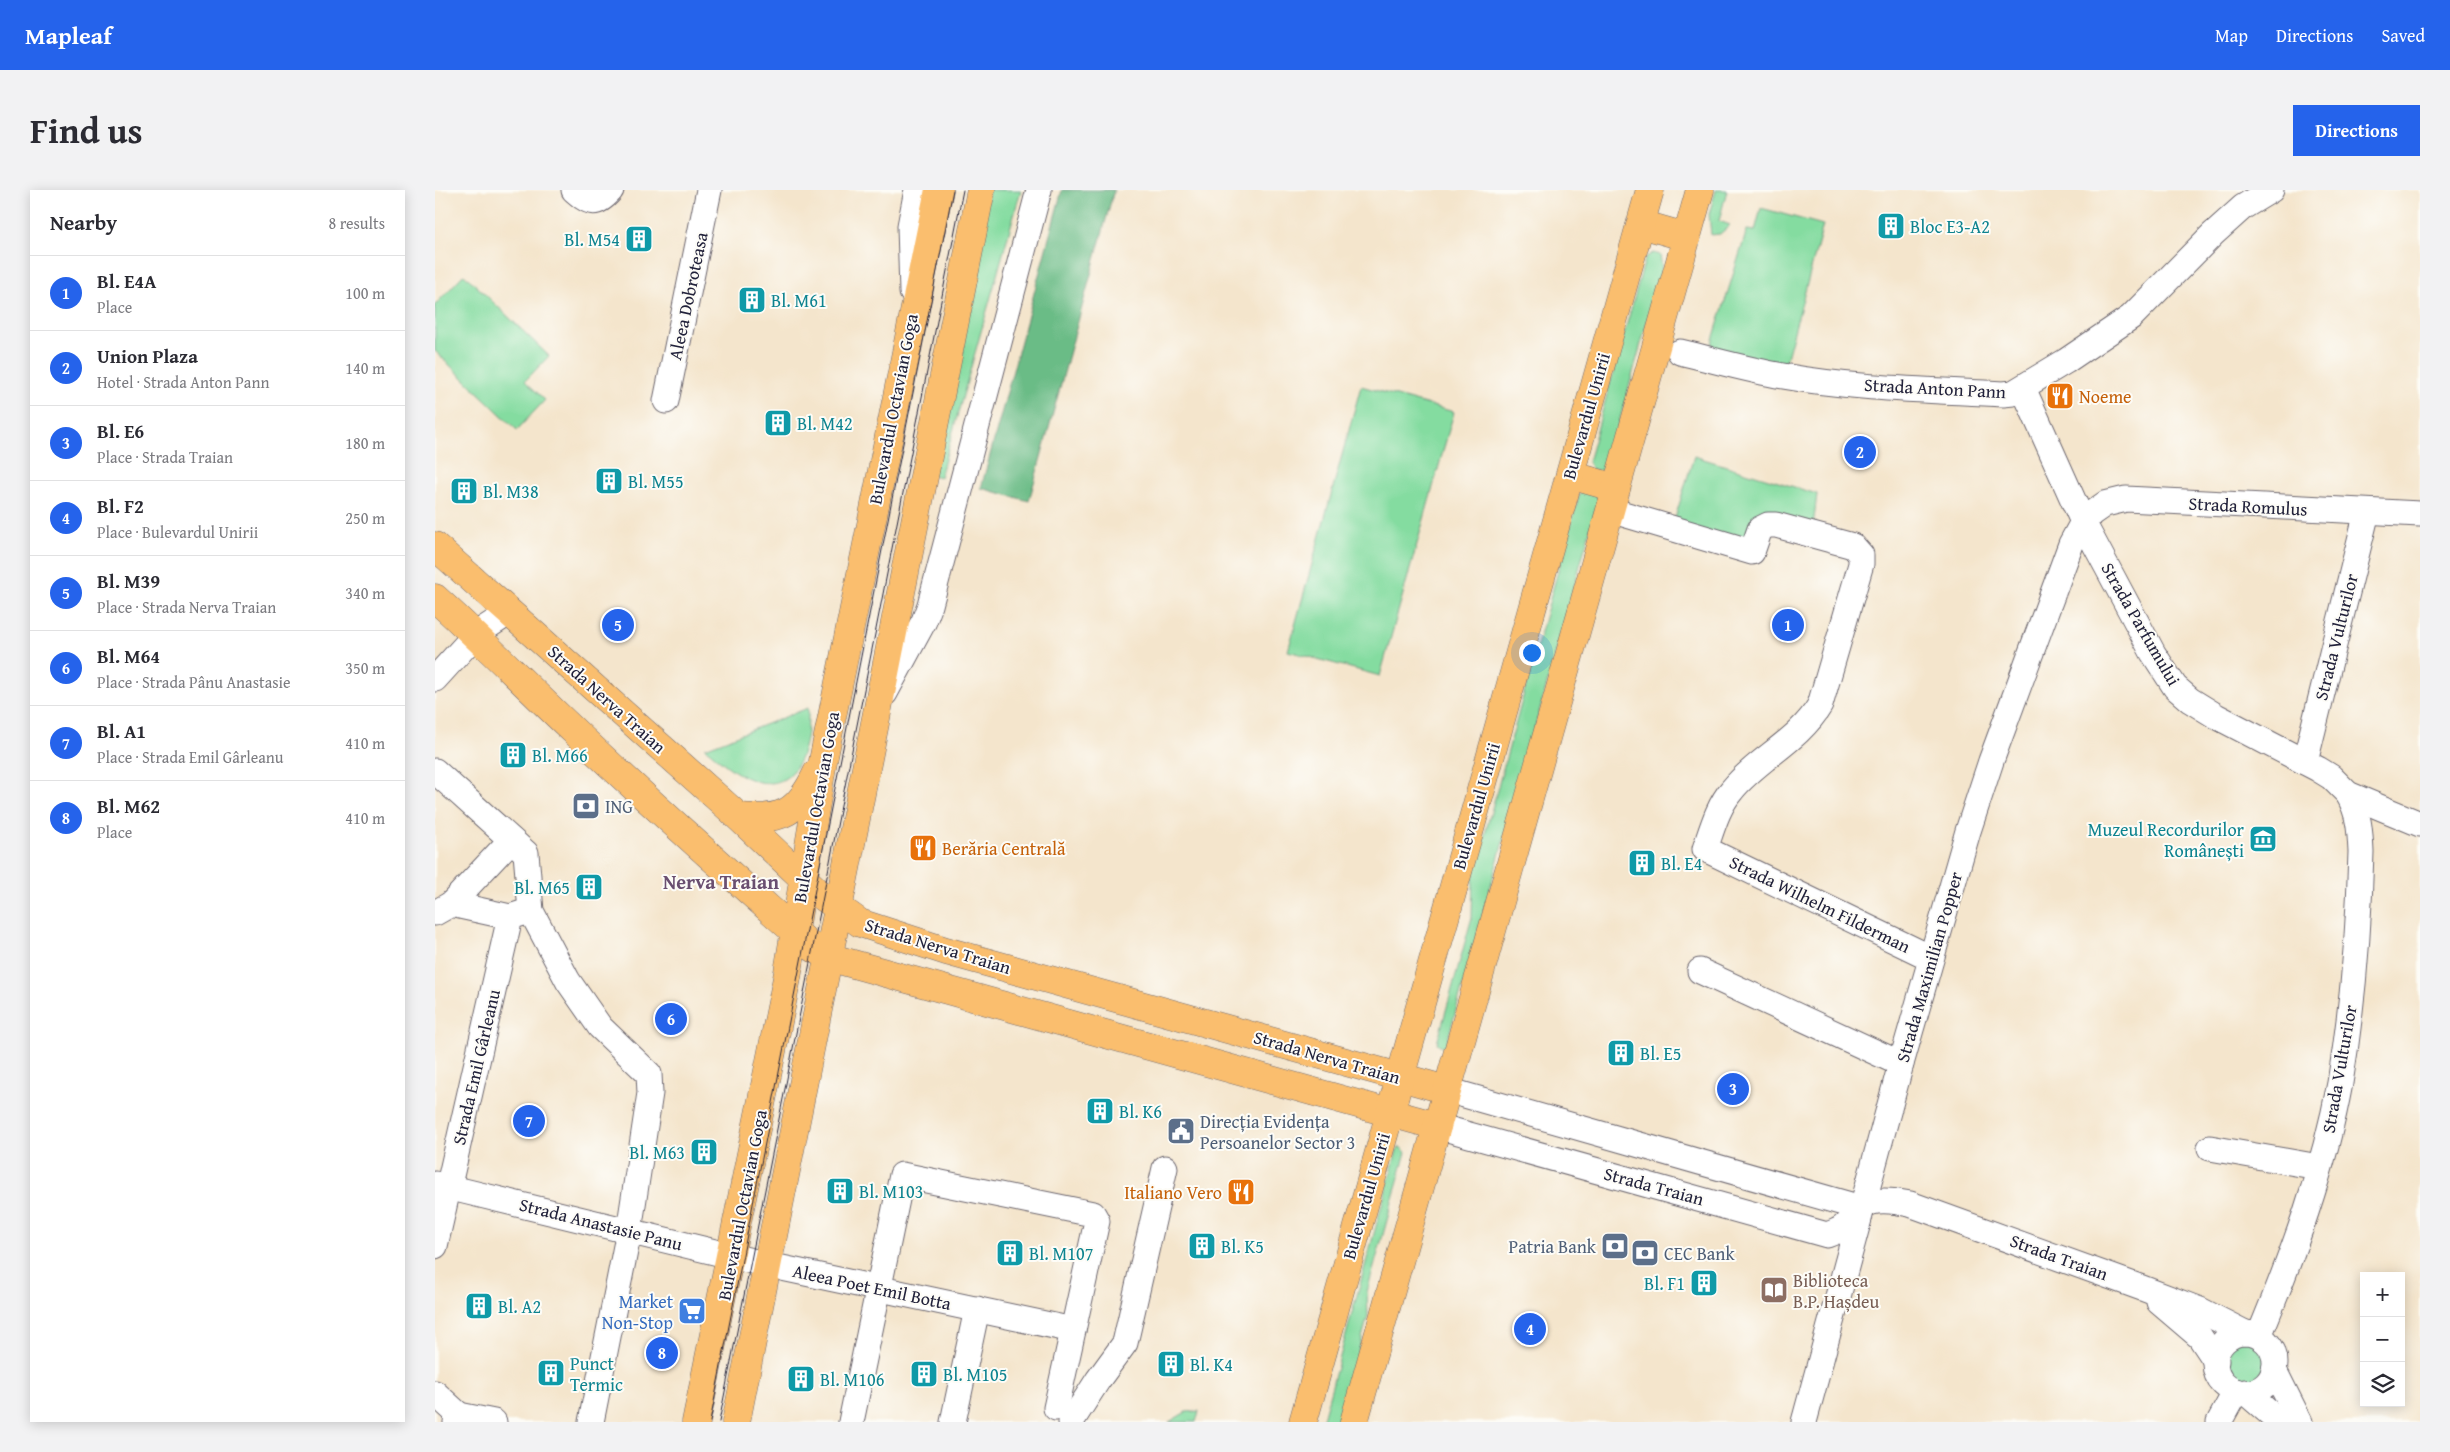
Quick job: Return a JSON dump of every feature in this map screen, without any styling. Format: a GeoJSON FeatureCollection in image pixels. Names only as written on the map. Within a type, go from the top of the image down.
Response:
{"type":"FeatureCollection","features":[{"type":"Feature","properties":{"kind":"main road"},"geometry":{"type":"LineString","coordinates":[[913,322],[939,190]]}},
{"type":"Feature","properties":{"kind":"main road","name":"Bulevardul Octavian Goga"},"geometry":{"type":"LineString","coordinates":[[736,1422],[981,190]]}},
{"type":"Feature","properties":{"kind":"main road","name":"Bulevardul Unirii"},"geometry":{"type":"LineString","coordinates":[[1303,1422],[1650,190]]}},
{"type":"Feature","properties":{"kind":"main road"},"geometry":{"type":"LineString","coordinates":[[1354,1422],[1700,190]]}},
{"type":"Feature","properties":{"kind":"main road"},"geometry":{"type":"LineString","coordinates":[[1641,224],[1686,237]]}},
{"type":"Feature","properties":{"kind":"main road","name":"Bulevardul Octavian Goga"},"geometry":{"type":"LineString","coordinates":[[696,1422],[732,1256],[787,978],[823,761],[913,322]]}},
{"type":"Feature","properties":{"kind":"main road"},"geometry":{"type":"LineString","coordinates":[[1570,475],[1613,499]]}},
{"type":"Feature","properties":{"kind":"main road","name":"Strada Nerva Traian"},"geometry":{"type":"LineString","coordinates":[[435,546],[739,817],[837,909],[870,927],[946,951],[1447,1090]]}},
{"type":"Feature","properties":{"kind":"main road","name":"Strada Nerva Traian"},"geometry":{"type":"LineString","coordinates":[[435,598],[476,634],[574,731],[812,947],[828,957],[1437,1126]]}},
{"type":"Feature","properties":{"kind":"main road"},"geometry":{"type":"LineString","coordinates":[[739,817],[766,819],[779,817],[792,809],[813,783],[823,761]]}},
{"type":"Feature","properties":{"kind":"street"},"geometry":{"type":"LineString","coordinates":[[574,190],[585,200],[597,202],[602,200],[611,190]]}},
{"type":"Feature","properties":{"kind":"street","name":"Aleea Dobroteasa"},"geometry":{"type":"LineString","coordinates":[[666,401],[709,190]]}},
{"type":"Feature","properties":{"kind":"street","name":"Bulevardul Octavian Goga"},"geometry":{"type":"LineString","coordinates":[[913,322],[911,226],[917,190]]}},
{"type":"Feature","properties":{"kind":"street","name":"Bulevardul Octavian Goga"},"geometry":{"type":"LineString","coordinates":[[878,706],[925,621],[1039,190]]}},
{"type":"Feature","properties":{"kind":"street","name":"Strada Anton Pann"},"geometry":{"type":"LineString","coordinates":[[1680,352],[1806,380],[2003,394],[2023,388],[2131,317],[2213,234],[2243,207],[2271,190]]}},
{"type":"Feature","properties":{"kind":"street","name":"Strada Parfumului"},"geometry":{"type":"LineString","coordinates":[[2023,388],[2083,522],[2153,653],[2175,687],[2190,700],[2216,716],[2331,777],[2348,794],[2420,824]]}},
{"type":"Feature","properties":{"kind":"street","name":"Strada Wilhelm Filderman"},"geometry":{"type":"LineString","coordinates":[[1613,499],[1752,552],[1760,529],[1768,525],[1776,525],[1853,546],[1861,555],[1861,564],[1820,705],[1806,725],[1731,791],[1719,812],[1705,849],[1931,958]]}},
{"type":"Feature","properties":{"kind":"street","name":"Strada Romulus"},"geometry":{"type":"LineString","coordinates":[[2083,522],[2105,504],[2127,499],[2420,514]]}},
{"type":"Feature","properties":{"kind":"street","name":"Strada Vulturilor"},"geometry":{"type":"LineString","coordinates":[[2305,762],[2367,512]]}},
{"type":"Feature","properties":{"kind":"street","name":"Strada Maximilian Popper"},"geometry":{"type":"LineString","coordinates":[[1804,1422],[1871,1170],[1931,958],[1991,761],[2058,574],[2083,522]]}},
{"type":"Feature","properties":{"kind":"street"},"geometry":{"type":"LineString","coordinates":[[435,680],[476,634],[510,612]]}},
{"type":"Feature","properties":{"kind":"street","name":"Strada Emil Gârleanu"},"geometry":{"type":"LineString","coordinates":[[435,771],[526,853],[521,914],[442,1185],[435,1246]]}},
{"type":"Feature","properties":{"kind":"street","name":"Strada Vulturilor"},"geometry":{"type":"LineString","coordinates":[[2252,1334],[2297,1240],[2319,1168],[2339,1084],[2350,1018],[2359,904],[2360,827],[2356,808],[2348,794]]}},
{"type":"Feature","properties":{"kind":"street"},"geometry":{"type":"LineString","coordinates":[[443,908],[511,840]]}},
{"type":"Feature","properties":{"kind":"street"},"geometry":{"type":"LineString","coordinates":[[443,908],[521,914],[586,1009],[611,1039],[649,1074],[651,1093],[629,1231],[591,1422]]}},
{"type":"Feature","properties":{"kind":"street"},"geometry":{"type":"LineString","coordinates":[[1701,971],[1901,1064]]}},
{"type":"Feature","properties":{"kind":"street","name":"Strada Traian"},"geometry":{"type":"LineString","coordinates":[[1447,1090],[1861,1208],[1882,1201],[1900,1202],[1952,1218],[2142,1288],[2200,1310],[2252,1334]]}},
{"type":"Feature","properties":{"kind":"street","name":"Strada Traian"},"geometry":{"type":"LineString","coordinates":[[1437,1126],[1827,1235]]}},
{"type":"Feature","properties":{"kind":"street"},"geometry":{"type":"LineString","coordinates":[[2210,1148],[2319,1168]]}},
{"type":"Feature","properties":{"kind":"street"},"geometry":{"type":"LineString","coordinates":[[1064,1415],[1098,1380],[1125,1343],[1165,1168]]}},
{"type":"Feature","properties":{"kind":"street"},"geometry":{"type":"LineString","coordinates":[[1871,1170],[1880,1188],[1900,1202]]}},
{"type":"Feature","properties":{"kind":"street"},"geometry":{"type":"LineString","coordinates":[[851,1422],[902,1175],[1093,1214],[1097,1221],[1073,1330],[1064,1415]]}},
{"type":"Feature","properties":{"kind":"street","name":"Strada Anastasie Panu"},"geometry":{"type":"LineString","coordinates":[[442,1185],[768,1265]]}},
{"type":"Feature","properties":{"kind":"street"},"geometry":{"type":"LineString","coordinates":[[1843,1273],[1839,1248],[1827,1235],[1845,1228],[1861,1208]]}},
{"type":"Feature","properties":{"kind":"street","name":"Aleea Poet Emil Botta"},"geometry":{"type":"LineString","coordinates":[[768,1265],[1073,1330]]}},
{"type":"Feature","properties":{"kind":"street","name":"Strada Traian"},"geometry":{"type":"LineString","coordinates":[[2142,1288],[2200,1337],[2216,1361]]}},
{"type":"Feature","properties":{"kind":"street"},"geometry":{"type":"LineString","coordinates":[[953,1422],[977,1309]]}},
{"type":"Feature","properties":{"kind":"street"},"geometry":{"type":"LineString","coordinates":[[2219,1422],[2241,1392],[2255,1391],[2263,1386],[2274,1370],[2273,1350],[2252,1334],[2228,1338],[2217,1352],[2216,1361],[2221,1380],[2241,1392],[2280,1422]]}},
{"type":"Feature","properties":{"kind":"street"},"geometry":{"type":"LineString","coordinates":[[2274,1370],[2300,1422]]}},
{"type":"Feature","properties":{"kind":"street"},"geometry":{"type":"LineString","coordinates":[[435,1393],[457,1418],[494,1422]]}},
{"type":"Feature","properties":{"kind":"green space"},"geometry":{"type":"Polygon","coordinates":[[[989,190],[1021,190],[940,477],[932,475],[989,190]]]}},
{"type":"Feature","properties":{"kind":"green space"},"geometry":{"type":"Polygon","coordinates":[[[1062,190],[1114,190],[1029,501],[981,488],[1062,190]]]}},
{"type":"Feature","properties":{"kind":"green space"},"geometry":{"type":"Polygon","coordinates":[[[1716,190],[1727,190],[1719,221],[1730,225],[1720,234],[1711,235],[1709,214],[1716,190]]]}},
{"type":"Feature","properties":{"kind":"green space"},"geometry":{"type":"Polygon","coordinates":[[[1761,208],[1823,225],[1782,376],[1707,359],[1747,230],[1755,231],[1761,208]]]}},
{"type":"Feature","properties":{"kind":"green space"},"geometry":{"type":"Polygon","coordinates":[[[1653,253],[1660,255],[1662,268],[1607,466],[1600,471],[1592,469],[1588,462],[1644,263],[1646,257],[1653,253]]]}},
{"type":"Feature","properties":{"kind":"green space"},"geometry":{"type":"Polygon","coordinates":[[[464,274],[549,356],[525,381],[545,400],[517,430],[435,351],[435,305],[464,274]]]}},
{"type":"Feature","properties":{"kind":"green space"},"geometry":{"type":"Polygon","coordinates":[[[1361,386],[1454,412],[1380,676],[1288,651],[1361,386]]]}},
{"type":"Feature","properties":{"kind":"green space"},"geometry":{"type":"Polygon","coordinates":[[[1694,456],[1817,494],[1812,535],[1776,525],[1752,552],[1672,528],[1694,456]]]}},
{"type":"Feature","properties":{"kind":"green space"},"geometry":{"type":"Polygon","coordinates":[[[1585,489],[1596,492],[1598,501],[1446,1046],[1443,1047],[1437,1043],[1472,917],[1473,877],[1579,495],[1585,489]]]}},
{"type":"Feature","properties":{"kind":"green space"},"geometry":{"type":"Polygon","coordinates":[[[808,708],[808,722],[803,751],[798,764],[790,774],[780,781],[767,783],[750,779],[726,765],[705,748],[808,708]]]}},
{"type":"Feature","properties":{"kind":"green space"},"geometry":{"type":"Polygon","coordinates":[[[1400,1147],[1406,1152],[1367,1292],[1368,1316],[1339,1422],[1322,1422],[1397,1150],[1400,1147]]]}},
{"type":"Feature","properties":{"kind":"green space"},"geometry":{"type":"Polygon","coordinates":[[[2228,1338],[2267,1342],[2272,1352],[2273,1363],[2272,1371],[2265,1384],[2255,1390],[2242,1390],[2230,1386],[2221,1378],[2216,1366],[2217,1353],[2228,1338]]]}},
{"type":"Feature","properties":{"kind":"green space"},"geometry":{"type":"Polygon","coordinates":[[[1199,1411],[1196,1422],[1169,1422],[1186,1412],[1199,1411]]]}},
{"type":"Feature","properties":{"kind":"tram line"},"geometry":{"type":"LineString","coordinates":[[710,1422],[953,190]]}},
{"type":"Feature","properties":{"kind":"tram line"},"geometry":{"type":"LineString","coordinates":[[719,1422],[963,190]]}},
{"type":"Feature","properties":{"kind":"place","name":"Bloc E3-A2"},"geometry":{"type":"Point","coordinates":[1891,226]}},
{"type":"Feature","properties":{"kind":"place","name":"Bl. M54"},"geometry":{"type":"Point","coordinates":[639,239]}},
{"type":"Feature","properties":{"kind":"place","name":"Bl. M61"},"geometry":{"type":"Point","coordinates":[752,300]}},
{"type":"Feature","properties":{"kind":"place","name":"Noeme"},"geometry":{"type":"Point","coordinates":[2060,396]}},
{"type":"Feature","properties":{"kind":"place","name":"Bl. M42"},"geometry":{"type":"Point","coordinates":[778,423]}},
{"type":"Feature","properties":{"kind":"place","name":"Union Plaza"},"geometry":{"type":"Point","coordinates":[1860,452]}},
{"type":"Feature","properties":{"kind":"place","name":"Bl. M55"},"geometry":{"type":"Point","coordinates":[609,481]}},
{"type":"Feature","properties":{"kind":"place","name":"Bl. M38"},"geometry":{"type":"Point","coordinates":[464,491]}},
{"type":"Feature","properties":{"kind":"place","name":"Bl. M39"},"geometry":{"type":"Point","coordinates":[618,625]}},
{"type":"Feature","properties":{"kind":"place","name":"Bl. E4A"},"geometry":{"type":"Point","coordinates":[1788,625]}},
{"type":"Feature","properties":{"kind":"place","name":"Bl. M66"},"geometry":{"type":"Point","coordinates":[513,755]}},
{"type":"Feature","properties":{"kind":"place","name":"ING"},"geometry":{"type":"Point","coordinates":[586,806]}},
{"type":"Feature","properties":{"kind":"place","name":"Muzeul Recordurilor Românești"},"geometry":{"type":"Point","coordinates":[2263,839]}},
{"type":"Feature","properties":{"kind":"place","name":"Berăria Centrală"},"geometry":{"type":"Point","coordinates":[923,848]}},
{"type":"Feature","properties":{"kind":"place","name":"Bl. E4"},"geometry":{"type":"Point","coordinates":[1642,863]}},
{"type":"Feature","properties":{"kind":"place","name":"Bl. M65"},"geometry":{"type":"Point","coordinates":[589,887]}},
{"type":"Feature","properties":{"kind":"place","name":"Bl. M64"},"geometry":{"type":"Point","coordinates":[671,1019]}},
{"type":"Feature","properties":{"kind":"place","name":"Bl. E5"},"geometry":{"type":"Point","coordinates":[1621,1053]}},
{"type":"Feature","properties":{"kind":"place","name":"Bl. E6"},"geometry":{"type":"Point","coordinates":[1733,1089]}},
{"type":"Feature","properties":{"kind":"place","name":"Bl. K6"},"geometry":{"type":"Point","coordinates":[1100,1111]}},
{"type":"Feature","properties":{"kind":"place","name":"Bl. A1"},"geometry":{"type":"Point","coordinates":[529,1121]}},
{"type":"Feature","properties":{"kind":"place","name":"Direcția Evidența Persoanelor Sector 3"},"geometry":{"type":"Point","coordinates":[1181,1131]}},
{"type":"Feature","properties":{"kind":"place","name":"Bl. M63"},"geometry":{"type":"Point","coordinates":[704,1152]}},
{"type":"Feature","properties":{"kind":"place","name":"Bl. M103"},"geometry":{"type":"Point","coordinates":[840,1191]}},
{"type":"Feature","properties":{"kind":"place","name":"Italiano Vero"},"geometry":{"type":"Point","coordinates":[1241,1192]}},
{"type":"Feature","properties":{"kind":"place","name":"Bl. K5"},"geometry":{"type":"Point","coordinates":[1202,1246]}},
{"type":"Feature","properties":{"kind":"place","name":"Patria Bank"},"geometry":{"type":"Point","coordinates":[1615,1246]}},
{"type":"Feature","properties":{"kind":"place","name":"Bl. M107"},"geometry":{"type":"Point","coordinates":[1010,1253]}},
{"type":"Feature","properties":{"kind":"place","name":"CEC Bank"},"geometry":{"type":"Point","coordinates":[1645,1253]}},
{"type":"Feature","properties":{"kind":"place","name":"Bl. F1"},"geometry":{"type":"Point","coordinates":[1704,1283]}},
{"type":"Feature","properties":{"kind":"place","name":"Biblioteca B.P. Hașdeu"},"geometry":{"type":"Point","coordinates":[1774,1290]}},
{"type":"Feature","properties":{"kind":"place","name":"Bl. A2"},"geometry":{"type":"Point","coordinates":[479,1306]}},
{"type":"Feature","properties":{"kind":"place","name":"Market Non-Stop"},"geometry":{"type":"Point","coordinates":[692,1311]}},
{"type":"Feature","properties":{"kind":"place","name":"Bl. F2"},"geometry":{"type":"Point","coordinates":[1530,1329]}},
{"type":"Feature","properties":{"kind":"place","name":"Bl. M62"},"geometry":{"type":"Point","coordinates":[662,1353]}},
{"type":"Feature","properties":{"kind":"place","name":"Bl. K4"},"geometry":{"type":"Point","coordinates":[1171,1364]}},
{"type":"Feature","properties":{"kind":"place","name":"Punct Termic"},"geometry":{"type":"Point","coordinates":[551,1373]}},
{"type":"Feature","properties":{"kind":"place","name":"Bl. M105"},"geometry":{"type":"Point","coordinates":[924,1374]}},
{"type":"Feature","properties":{"kind":"place","name":"Bl. M106"},"geometry":{"type":"Point","coordinates":[801,1379]}},
{"type":"Feature","properties":{"kind":"district","name":"Nerva Traian"},"geometry":{"type":"Point","coordinates":[721,881]}}]}
